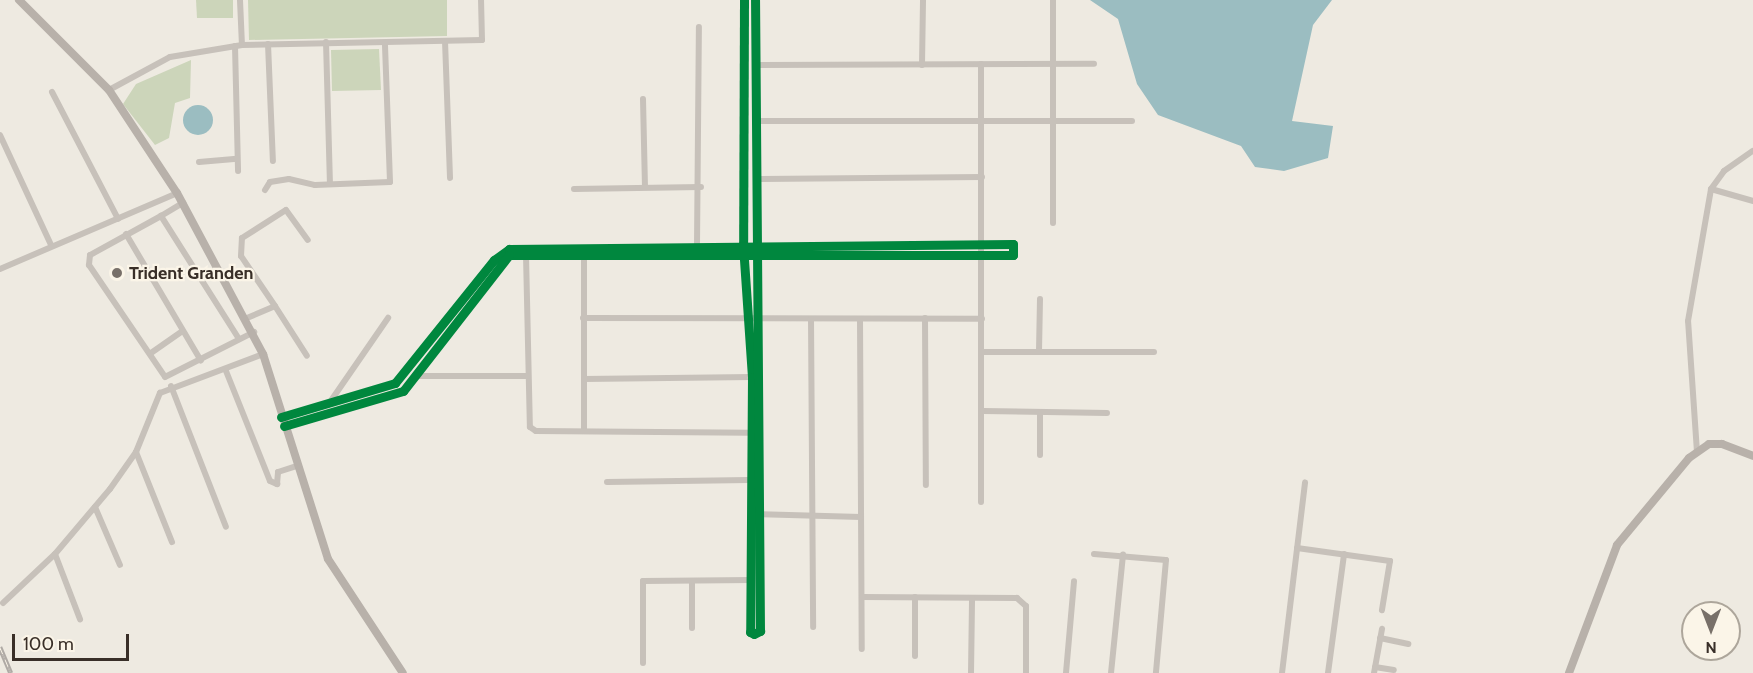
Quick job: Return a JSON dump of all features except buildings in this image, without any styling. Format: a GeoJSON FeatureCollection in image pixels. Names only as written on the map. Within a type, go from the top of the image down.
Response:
{"type":"FeatureCollection","features":[{"type":"Feature","properties":{"kind":"main road"},"geometry":{"type":"LineString","coordinates":[[19,0],[110,90],[183,203],[247,318],[263,354],[281,417],[328,559],[403,673]]}},
{"type":"Feature","properties":{"kind":"main road"},"geometry":{"type":"LineString","coordinates":[[1569,673],[1617,544],[1697,452],[1722,444],[1753,456]]}},
{"type":"Feature","properties":{"kind":"street"},"geometry":{"type":"LineString","coordinates":[[238,171],[240,0]]}},
{"type":"Feature","properties":{"kind":"street"},"geometry":{"type":"LineString","coordinates":[[110,90],[170,57],[238,45],[482,40],[481,0]]}},
{"type":"Feature","properties":{"kind":"street"},"geometry":{"type":"LineString","coordinates":[[744,0],[743,249],[752,377],[749,514],[750,632],[754,634],[760,631],[758,514],[760,319],[754,249],[757,179],[755,0]]}},
{"type":"Feature","properties":{"kind":"street"},"geometry":{"type":"LineString","coordinates":[[922,65],[923,0]]}},
{"type":"Feature","properties":{"kind":"street"},"geometry":{"type":"LineString","coordinates":[[1053,0],[1053,223]]}},
{"type":"Feature","properties":{"kind":"street"},"geometry":{"type":"LineString","coordinates":[[697,245],[701,187],[699,27]]}},
{"type":"Feature","properties":{"kind":"street"},"geometry":{"type":"LineString","coordinates":[[445,41],[450,178]]}},
{"type":"Feature","properties":{"kind":"street"},"geometry":{"type":"LineString","coordinates":[[327,42],[330,184]]}},
{"type":"Feature","properties":{"kind":"street"},"geometry":{"type":"LineString","coordinates":[[265,190],[270,182],[289,179],[330,184],[390,182],[385,43]]}},
{"type":"Feature","properties":{"kind":"street"},"geometry":{"type":"LineString","coordinates":[[268,44],[273,161]]}},
{"type":"Feature","properties":{"kind":"street"},"geometry":{"type":"LineString","coordinates":[[981,64],[983,244],[981,502]]}},
{"type":"Feature","properties":{"kind":"street"},"geometry":{"type":"LineString","coordinates":[[756,65],[1094,64]]}},
{"type":"Feature","properties":{"kind":"street"},"geometry":{"type":"LineString","coordinates":[[52,92],[118,219]]}},
{"type":"Feature","properties":{"kind":"street"},"geometry":{"type":"LineString","coordinates":[[643,99],[645,187]]}},
{"type":"Feature","properties":{"kind":"street"},"geometry":{"type":"LineString","coordinates":[[757,121],[1132,121]]}},
{"type":"Feature","properties":{"kind":"street"},"geometry":{"type":"LineString","coordinates":[[0,135],[51,245]]}},
{"type":"Feature","properties":{"kind":"street"},"geometry":{"type":"LineString","coordinates":[[1697,452],[1688,321],[1711,189],[1724,171],[1753,150]]}},
{"type":"Feature","properties":{"kind":"street"},"geometry":{"type":"LineString","coordinates":[[199,162],[237,159]]}},
{"type":"Feature","properties":{"kind":"street"},"geometry":{"type":"LineString","coordinates":[[757,179],[982,177]]}},
{"type":"Feature","properties":{"kind":"street"},"geometry":{"type":"LineString","coordinates":[[574,189],[701,187]]}},
{"type":"Feature","properties":{"kind":"street"},"geometry":{"type":"LineString","coordinates":[[1711,189],[1753,201]]}},
{"type":"Feature","properties":{"kind":"street"},"geometry":{"type":"LineString","coordinates":[[0,269],[51,245],[177,193]]}},
{"type":"Feature","properties":{"kind":"street"},"geometry":{"type":"LineString","coordinates":[[183,203],[90,255],[89,265],[151,353],[165,377],[201,361],[254,332]]}},
{"type":"Feature","properties":{"kind":"street"},"geometry":{"type":"LineString","coordinates":[[307,356],[238,244],[286,210],[308,240]]}},
{"type":"Feature","properties":{"kind":"street"},"geometry":{"type":"LineString","coordinates":[[161,216],[239,339]]}},
{"type":"Feature","properties":{"kind":"street"},"geometry":{"type":"LineString","coordinates":[[126,234],[201,361]]}},
{"type":"Feature","properties":{"kind":"street"},"geometry":{"type":"LineString","coordinates":[[284,426],[403,391],[417,376],[509,255],[743,249],[1013,244],[1013,255],[754,249]]}},
{"type":"Feature","properties":{"kind":"street"},"geometry":{"type":"LineString","coordinates":[[281,417],[328,405],[396,383],[502,251],[697,245],[743,249]]}},
{"type":"Feature","properties":{"kind":"street"},"geometry":{"type":"LineString","coordinates":[[584,254],[584,431]]}},
{"type":"Feature","properties":{"kind":"street"},"geometry":{"type":"LineString","coordinates":[[526,255],[526,376],[530,427],[536,431],[749,433]]}},
{"type":"Feature","properties":{"kind":"street"},"geometry":{"type":"LineString","coordinates":[[1039,351],[1040,299]]}},
{"type":"Feature","properties":{"kind":"street"},"geometry":{"type":"LineString","coordinates":[[247,318],[276,306]]}},
{"type":"Feature","properties":{"kind":"street"},"geometry":{"type":"LineString","coordinates":[[328,405],[388,318]]}},
{"type":"Feature","properties":{"kind":"street"},"geometry":{"type":"LineString","coordinates":[[583,318],[982,319]]}},
{"type":"Feature","properties":{"kind":"street"},"geometry":{"type":"LineString","coordinates":[[925,318],[926,485]]}},
{"type":"Feature","properties":{"kind":"street"},"geometry":{"type":"LineString","coordinates":[[811,319],[813,627]]}},
{"type":"Feature","properties":{"kind":"street"},"geometry":{"type":"LineString","coordinates":[[860,319],[862,649]]}},
{"type":"Feature","properties":{"kind":"street"},"geometry":{"type":"LineString","coordinates":[[151,353],[182,331]]}},
{"type":"Feature","properties":{"kind":"street"},"geometry":{"type":"LineString","coordinates":[[983,352],[1154,351]]}},
{"type":"Feature","properties":{"kind":"street"},"geometry":{"type":"LineString","coordinates":[[3,603],[55,554],[95,507],[136,452],[159,396],[171,386],[226,370],[263,354]]}},
{"type":"Feature","properties":{"kind":"street"},"geometry":{"type":"LineString","coordinates":[[226,370],[270,481],[277,484],[278,472],[297,466]]}},
{"type":"Feature","properties":{"kind":"street"},"geometry":{"type":"LineString","coordinates":[[417,376],[526,376]]}},
{"type":"Feature","properties":{"kind":"street"},"geometry":{"type":"LineString","coordinates":[[584,379],[752,377]]}},
{"type":"Feature","properties":{"kind":"street"},"geometry":{"type":"LineString","coordinates":[[171,386],[226,527]]}},
{"type":"Feature","properties":{"kind":"street"},"geometry":{"type":"LineString","coordinates":[[983,411],[1107,413]]}},
{"type":"Feature","properties":{"kind":"street"},"geometry":{"type":"LineString","coordinates":[[1040,412],[1040,455]]}},
{"type":"Feature","properties":{"kind":"street"},"geometry":{"type":"LineString","coordinates":[[136,452],[172,542]]}},
{"type":"Feature","properties":{"kind":"street"},"geometry":{"type":"LineString","coordinates":[[607,482],[749,480]]}},
{"type":"Feature","properties":{"kind":"street"},"geometry":{"type":"LineString","coordinates":[[1282,673],[1305,482]]}},
{"type":"Feature","properties":{"kind":"street"},"geometry":{"type":"LineString","coordinates":[[95,507],[120,564]]}},
{"type":"Feature","properties":{"kind":"street"},"geometry":{"type":"LineString","coordinates":[[749,514],[861,517]]}},
{"type":"Feature","properties":{"kind":"street"},"geometry":{"type":"LineString","coordinates":[[1297,548],[1390,561],[1382,610]]}},
{"type":"Feature","properties":{"kind":"street"},"geometry":{"type":"LineString","coordinates":[[55,554],[80,619]]}},
{"type":"Feature","properties":{"kind":"street"},"geometry":{"type":"LineString","coordinates":[[1094,554],[1166,560],[1156,673]]}},
{"type":"Feature","properties":{"kind":"street"},"geometry":{"type":"LineString","coordinates":[[1328,673],[1344,554]]}},
{"type":"Feature","properties":{"kind":"street"},"geometry":{"type":"LineString","coordinates":[[1112,673],[1123,555]]}},
{"type":"Feature","properties":{"kind":"street"},"geometry":{"type":"LineString","coordinates":[[643,663],[643,581],[759,580]]}},
{"type":"Feature","properties":{"kind":"street"},"geometry":{"type":"LineString","coordinates":[[1066,673],[1074,581]]}},
{"type":"Feature","properties":{"kind":"street"},"geometry":{"type":"LineString","coordinates":[[692,582],[692,628]]}},
{"type":"Feature","properties":{"kind":"street"},"geometry":{"type":"LineString","coordinates":[[862,597],[1017,598],[1026,606],[1026,673]]}},
{"type":"Feature","properties":{"kind":"street"},"geometry":{"type":"LineString","coordinates":[[915,597],[915,656]]}},
{"type":"Feature","properties":{"kind":"street"},"geometry":{"type":"LineString","coordinates":[[971,673],[972,598]]}},
{"type":"Feature","properties":{"kind":"street"},"geometry":{"type":"LineString","coordinates":[[1382,629],[1375,670],[1394,670]]}},
{"type":"Feature","properties":{"kind":"street"},"geometry":{"type":"LineString","coordinates":[[1380,638],[1408,644]]}},
{"type":"Feature","properties":{"kind":"green space"},"geometry":{"type":"Polygon","coordinates":[[[196,0],[233,0],[233,18],[197,18],[196,0]]]}},
{"type":"Feature","properties":{"kind":"green space"},"geometry":{"type":"Polygon","coordinates":[[[248,0],[447,0],[447,36],[249,40],[248,0]]]}},
{"type":"Feature","properties":{"kind":"green space"},"geometry":{"type":"Polygon","coordinates":[[[379,49],[381,90],[332,91],[331,50],[379,49]]]}},
{"type":"Feature","properties":{"kind":"green space"},"geometry":{"type":"Polygon","coordinates":[[[191,60],[190,98],[175,103],[169,138],[155,145],[123,104],[136,84],[191,60]]]}},
{"type":"Feature","properties":{"kind":"water"},"geometry":{"type":"Polygon","coordinates":[[[1090,0],[1332,0],[1313,25],[1292,121],[1333,126],[1328,158],[1284,171],[1255,167],[1241,146],[1158,115],[1137,84],[1118,19],[1090,0]]]}},
{"type":"Feature","properties":{"kind":"water"},"geometry":{"type":"Polygon","coordinates":[[[198,105],[204,106],[212,114],[212,126],[204,134],[198,135],[192,134],[184,126],[183,120],[184,114],[192,106],[198,105]]]}},
{"type":"Feature","properties":{"kind":"railway"},"geometry":{"type":"LineString","coordinates":[[0,647],[11,673]]}},
{"type":"Feature","properties":{"kind":"cycle path"},"geometry":{"type":"LineString","coordinates":[[744,0],[743,245],[752,377],[750,632],[754,634],[760,631],[755,0]]}},
{"type":"Feature","properties":{"kind":"cycle path"},"geometry":{"type":"LineString","coordinates":[[281,417],[395,383],[494,260],[509,249],[1013,244],[1013,255],[509,255],[403,391],[284,426]]}},
{"type":"Feature","properties":{"kind":"place","name":"Trident Granden"},"geometry":{"type":"Point","coordinates":[117,273]}}]}
